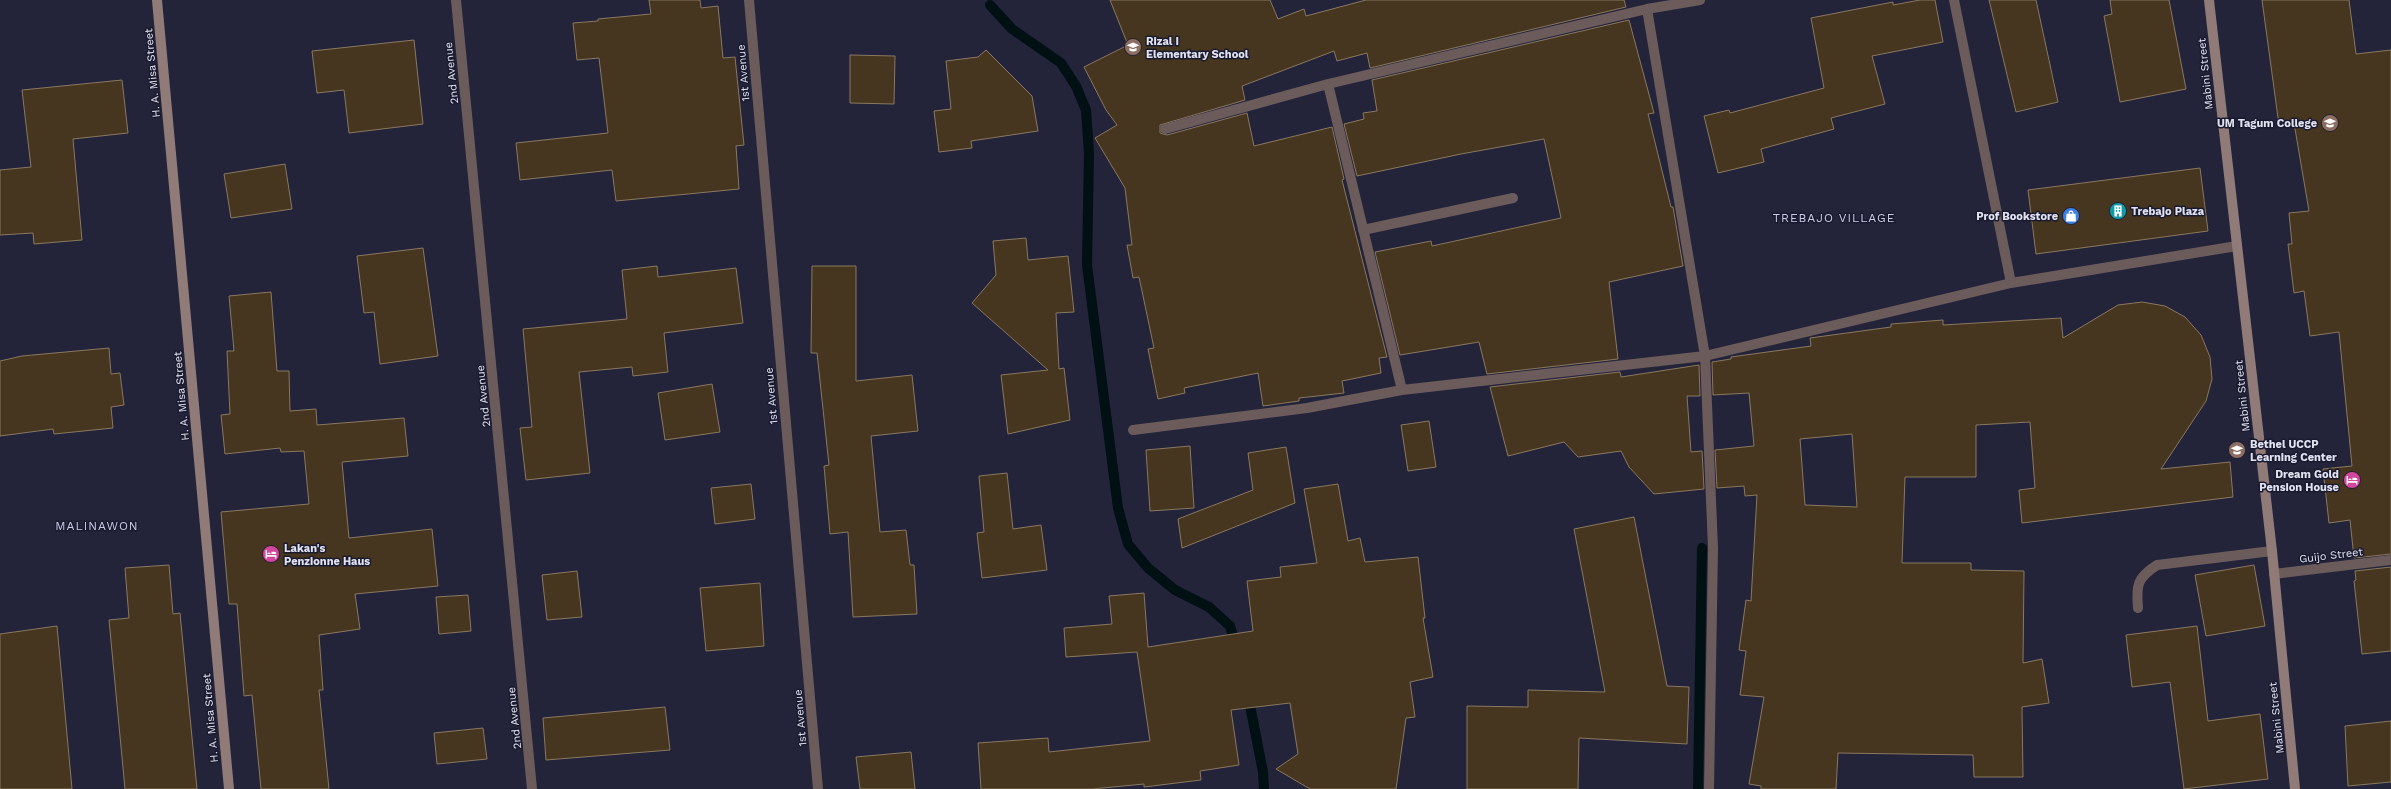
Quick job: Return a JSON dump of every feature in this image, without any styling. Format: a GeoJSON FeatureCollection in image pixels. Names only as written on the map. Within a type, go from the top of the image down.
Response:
{"type":"FeatureCollection","features":[{"type":"Feature","properties":{"kind":"main road","name":"H. A. Misa Street"},"geometry":{"type":"LineString","coordinates":[[157,0],[229,789]]}},
{"type":"Feature","properties":{"kind":"main road","name":"Mabini Street"},"geometry":{"type":"LineString","coordinates":[[2209,0],[2272,551],[2295,789]]}},
{"type":"Feature","properties":{"kind":"street","name":"2nd Avenue"},"geometry":{"type":"LineString","coordinates":[[456,0],[532,789]]}},
{"type":"Feature","properties":{"kind":"street","name":"1st Avenue"},"geometry":{"type":"LineString","coordinates":[[749,0],[818,789]]}},
{"type":"Feature","properties":{"kind":"street"},"geometry":{"type":"LineString","coordinates":[[1165,129],[1328,84],[1647,9],[1700,0]]}},
{"type":"Feature","properties":{"kind":"street"},"geometry":{"type":"LineString","coordinates":[[1954,0],[2011,283]]}},
{"type":"Feature","properties":{"kind":"street"},"geometry":{"type":"LineString","coordinates":[[1647,9],[1705,356],[1713,548],[1709,789]]}},
{"type":"Feature","properties":{"kind":"street"},"geometry":{"type":"LineString","coordinates":[[1328,84],[1402,390]]}},
{"type":"Feature","properties":{"kind":"street"},"geometry":{"type":"LineString","coordinates":[[1363,230],[1513,198]]}},
{"type":"Feature","properties":{"kind":"street"},"geometry":{"type":"LineString","coordinates":[[1133,430],[1307,408],[1402,390],[1705,356],[2011,283],[2237,246]]}},
{"type":"Feature","properties":{"kind":"street"},"geometry":{"type":"LineString","coordinates":[[2138,608],[2137,587],[2144,574],[2157,565],[2272,551]]}},
{"type":"Feature","properties":{"kind":"street","name":"Guijo Street"},"geometry":{"type":"LineString","coordinates":[[2274,574],[2391,560]]}},
{"type":"Feature","properties":{"kind":"building"},"geometry":{"type":"Polygon","coordinates":[[[649,0],[700,0],[701,8],[718,6],[723,58],[735,57],[744,145],[736,146],[739,189],[616,201],[612,170],[520,180],[516,143],[608,133],[599,58],[577,60],[573,23],[651,14],[649,0]]]}},
{"type":"Feature","properties":{"kind":"building"},"geometry":{"type":"Polygon","coordinates":[[[1110,0],[1270,0],[1278,19],[1304,9],[1306,16],[1366,0],[1624,0],[1626,7],[1370,68],[1367,53],[1337,61],[1334,51],[1242,86],[1245,100],[1160,125],[1160,133],[1167,135],[1247,113],[1254,146],[1332,127],[1344,179],[1342,180],[1387,357],[1379,358],[1381,373],[1342,381],[1344,393],[1299,398],[1299,401],[1263,406],[1258,373],[1184,388],[1185,393],[1158,399],[1148,349],[1154,348],[1139,277],[1133,278],[1127,245],[1132,245],[1125,188],[1095,138],[1117,125],[1106,110],[1084,67],[1128,45],[1110,0]]]}},
{"type":"Feature","properties":{"kind":"building"},"geometry":{"type":"Polygon","coordinates":[[[1920,0],[1935,0],[1943,42],[1872,56],[1885,104],[1831,118],[1834,129],[1761,149],[1764,162],[1718,173],[1704,116],[1729,110],[1730,113],[1824,88],[1811,18],[1893,2],[1893,5],[1920,0]]]}},
{"type":"Feature","properties":{"kind":"building"},"geometry":{"type":"Polygon","coordinates":[[[1989,0],[2036,0],[2058,102],[2016,112],[1989,0]]]}},
{"type":"Feature","properties":{"kind":"building"},"geometry":{"type":"Polygon","coordinates":[[[2110,0],[2169,0],[2186,89],[2120,102],[2104,16],[2112,14],[2110,0]]]}},
{"type":"Feature","properties":{"kind":"building"},"geometry":{"type":"Polygon","coordinates":[[[2262,0],[2349,0],[2356,54],[2391,50],[2391,554],[2354,558],[2350,520],[2329,523],[2323,469],[2352,466],[2339,332],[2310,336],[2304,291],[2294,293],[2288,244],[2292,244],[2289,213],[2309,211],[2294,123],[2279,125],[2262,0]]]}},
{"type":"Feature","properties":{"kind":"building"},"geometry":{"type":"Polygon","coordinates":[[[1629,20],[1654,113],[1648,114],[1671,207],[1673,207],[1683,266],[1609,282],[1618,359],[1487,374],[1479,342],[1400,355],[1375,252],[1431,241],[1432,246],[1561,218],[1544,139],[1461,154],[1357,176],[1344,124],[1364,119],[1363,113],[1377,111],[1372,80],[1629,20]]]}},
{"type":"Feature","properties":{"kind":"building"},"geometry":{"type":"Polygon","coordinates":[[[414,40],[423,124],[349,133],[344,90],[317,93],[312,51],[414,40]]]}},
{"type":"Feature","properties":{"kind":"building"},"geometry":{"type":"Polygon","coordinates":[[[986,50],[1032,96],[1038,131],[971,141],[972,148],[939,152],[934,111],[951,109],[946,61],[978,57],[986,50]]]}},
{"type":"Feature","properties":{"kind":"building"},"geometry":{"type":"Polygon","coordinates":[[[850,55],[895,56],[894,104],[850,103],[850,55]]]}},
{"type":"Feature","properties":{"kind":"building"},"geometry":{"type":"Polygon","coordinates":[[[122,80],[128,133],[73,139],[82,240],[34,244],[33,233],[0,235],[0,170],[31,167],[22,90],[122,80]]]}},
{"type":"Feature","properties":{"kind":"building"},"geometry":{"type":"Polygon","coordinates":[[[285,164],[292,209],[231,218],[224,174],[285,164]]]}},
{"type":"Feature","properties":{"kind":"building","name":"Trebajo Plaza"},"geometry":{"type":"Polygon","coordinates":[[[2200,168],[2208,231],[2036,254],[2028,190],[2200,168]]]}},
{"type":"Feature","properties":{"kind":"building"},"geometry":{"type":"Polygon","coordinates":[[[1026,238],[1028,260],[1068,256],[1074,312],[1056,313],[1059,369],[1064,368],[1070,420],[1008,434],[1001,375],[1048,370],[972,303],[996,275],[993,241],[1026,238]]]}},
{"type":"Feature","properties":{"kind":"building"},"geometry":{"type":"Polygon","coordinates":[[[423,248],[438,356],[380,364],[374,312],[364,313],[357,256],[423,248]]]}},
{"type":"Feature","properties":{"kind":"building"},"geometry":{"type":"Polygon","coordinates":[[[657,266],[658,277],[736,268],[743,323],[664,333],[668,372],[633,376],[632,367],[579,372],[590,473],[526,480],[520,428],[532,427],[523,329],[627,319],[622,270],[657,266]]]}},
{"type":"Feature","properties":{"kind":"building"},"geometry":{"type":"Polygon","coordinates":[[[812,266],[856,266],[856,381],[912,375],[918,431],[871,436],[880,532],[906,530],[910,565],[914,565],[917,614],[853,617],[848,532],[830,534],[824,466],[829,465],[817,353],[811,353],[812,266]]]}},
{"type":"Feature","properties":{"kind":"building"},"geometry":{"type":"Polygon","coordinates":[[[271,292],[277,371],[289,371],[290,411],[316,409],[317,425],[404,418],[408,456],[342,462],[349,538],[432,529],[438,586],[355,594],[360,629],[319,635],[323,690],[319,690],[329,789],[261,789],[252,695],[244,696],[237,604],[229,604],[221,512],[309,504],[304,451],[281,452],[280,448],[225,454],[221,415],[230,414],[227,351],[234,351],[229,296],[271,292]]]}},
{"type":"Feature","properties":{"kind":"building"},"geometry":{"type":"Polygon","coordinates":[[[2142,302],[2165,306],[2185,317],[2201,335],[2210,357],[2212,379],[2206,401],[2161,469],[2230,462],[2233,497],[2022,523],[2019,490],[2035,488],[2030,422],[1976,425],[1976,477],[1905,477],[1902,563],[1971,563],[1971,570],[2024,571],[2023,663],[2042,659],[2049,703],[2022,707],[2023,777],[1974,777],[1973,755],[1838,753],[1836,789],[1761,789],[1761,786],[1749,784],[1764,697],[1740,695],[1746,651],[1739,650],[1746,600],[1751,601],[1757,495],[1745,496],[1744,486],[1717,488],[1715,450],[1754,446],[1749,393],[1713,395],[1712,362],[1731,359],[1731,357],[1811,346],[1810,338],[1891,327],[1891,324],[1943,320],[1943,325],[2061,318],[2063,338],[2118,305],[2142,302]],[[1852,434],[1800,439],[1805,505],[1857,507],[1852,434]]]}},
{"type":"Feature","properties":{"kind":"building"},"geometry":{"type":"Polygon","coordinates":[[[109,348],[111,374],[120,373],[124,405],[111,407],[113,428],[54,434],[53,429],[0,436],[0,361],[22,356],[109,348]]]}},
{"type":"Feature","properties":{"kind":"building"},"geometry":{"type":"Polygon","coordinates":[[[1699,365],[1700,396],[1687,396],[1691,452],[1702,451],[1704,489],[1654,494],[1629,467],[1621,451],[1578,457],[1564,442],[1508,456],[1490,387],[1620,372],[1621,377],[1699,365]]]}},
{"type":"Feature","properties":{"kind":"building"},"geometry":{"type":"Polygon","coordinates":[[[712,384],[720,432],[665,440],[658,393],[712,384]]]}},
{"type":"Feature","properties":{"kind":"building"},"geometry":{"type":"Polygon","coordinates":[[[1429,421],[1436,467],[1408,471],[1401,425],[1429,421]]]}},
{"type":"Feature","properties":{"kind":"building"},"geometry":{"type":"Polygon","coordinates":[[[1190,446],[1194,508],[1150,511],[1146,450],[1190,446]]]}},
{"type":"Feature","properties":{"kind":"building"},"geometry":{"type":"Polygon","coordinates":[[[1286,447],[1295,503],[1182,548],[1178,519],[1253,490],[1248,453],[1286,447]]]}},
{"type":"Feature","properties":{"kind":"building"},"geometry":{"type":"Polygon","coordinates":[[[1007,473],[1013,529],[1041,525],[1047,570],[982,578],[977,533],[984,532],[979,476],[1007,473]]]}},
{"type":"Feature","properties":{"kind":"building"},"geometry":{"type":"Polygon","coordinates":[[[751,484],[755,519],[715,524],[711,488],[751,484]]]}},
{"type":"Feature","properties":{"kind":"building"},"geometry":{"type":"Polygon","coordinates":[[[1338,484],[1348,541],[1360,538],[1365,562],[1418,557],[1425,618],[1423,618],[1433,677],[1410,682],[1415,717],[1406,718],[1396,789],[1310,789],[1276,769],[1298,754],[1290,703],[1231,710],[1239,765],[1200,771],[1201,780],[1144,787],[1144,784],[1092,789],[981,789],[978,743],[1048,738],[1049,752],[1150,741],[1137,652],[1066,657],[1064,628],[1112,624],[1109,596],[1144,593],[1148,647],[1253,631],[1247,581],[1281,577],[1280,567],[1317,563],[1304,489],[1338,484]]]}},
{"type":"Feature","properties":{"kind":"building"},"geometry":{"type":"Polygon","coordinates":[[[1634,517],[1667,686],[1689,687],[1687,744],[1579,738],[1578,789],[1467,789],[1467,706],[1528,707],[1528,690],[1605,692],[1574,529],[1634,517]]]}},
{"type":"Feature","properties":{"kind":"building"},"geometry":{"type":"Polygon","coordinates":[[[169,565],[173,614],[180,613],[197,789],[125,789],[109,620],[129,618],[125,568],[169,565]]]}},
{"type":"Feature","properties":{"kind":"building"},"geometry":{"type":"Polygon","coordinates":[[[2254,565],[2265,626],[2206,636],[2195,575],[2254,565]]]}},
{"type":"Feature","properties":{"kind":"building"},"geometry":{"type":"Polygon","coordinates":[[[2391,567],[2391,651],[2362,654],[2354,581],[2356,580],[2355,571],[2391,567]]]}},
{"type":"Feature","properties":{"kind":"building"},"geometry":{"type":"Polygon","coordinates":[[[577,571],[582,617],[547,620],[542,575],[577,571]]]}},
{"type":"Feature","properties":{"kind":"building"},"geometry":{"type":"Polygon","coordinates":[[[760,583],[764,646],[706,651],[700,588],[760,583]]]}},
{"type":"Feature","properties":{"kind":"building"},"geometry":{"type":"Polygon","coordinates":[[[468,595],[471,631],[439,634],[436,597],[468,595]]]}},
{"type":"Feature","properties":{"kind":"building"},"geometry":{"type":"Polygon","coordinates":[[[57,626],[72,789],[0,789],[0,634],[57,626]]]}},
{"type":"Feature","properties":{"kind":"building"},"geometry":{"type":"Polygon","coordinates":[[[2197,626],[2208,721],[2260,714],[2268,779],[2184,789],[2170,682],[2132,687],[2126,635],[2197,626]]]}},
{"type":"Feature","properties":{"kind":"building"},"geometry":{"type":"Polygon","coordinates":[[[665,707],[670,750],[546,760],[543,718],[665,707]]]}},
{"type":"Feature","properties":{"kind":"building"},"geometry":{"type":"Polygon","coordinates":[[[2391,721],[2391,782],[2348,786],[2345,726],[2391,721]]]}},
{"type":"Feature","properties":{"kind":"building"},"geometry":{"type":"Polygon","coordinates":[[[483,728],[487,759],[437,764],[434,733],[483,728]]]}},
{"type":"Feature","properties":{"kind":"building"},"geometry":{"type":"Polygon","coordinates":[[[911,752],[915,789],[860,789],[856,757],[911,752]]]}},
{"type":"Feature","properties":{"kind":"waterway"},"geometry":{"type":"LineString","coordinates":[[990,5],[1012,29],[1061,63],[1076,86],[1086,110],[1089,153],[1087,265],[1118,508],[1128,544],[1148,568],[1175,590],[1209,607],[1230,626],[1236,647]]}},
{"type":"Feature","properties":{"kind":"waterway"},"geometry":{"type":"LineString","coordinates":[[1698,789],[1702,548]]}},
{"type":"Feature","properties":{"kind":"waterway"},"geometry":{"type":"LineString","coordinates":[[1248,695],[1263,772],[1264,789]]}},
{"type":"Feature","properties":{"kind":"place","name":"Rizal I Elementary School"},"geometry":{"type":"Point","coordinates":[1133,47]}},
{"type":"Feature","properties":{"kind":"place","name":"UM Tagum College"},"geometry":{"type":"Point","coordinates":[2330,123]}},
{"type":"Feature","properties":{"kind":"place","name":"Trebajo Plaza"},"geometry":{"type":"Point","coordinates":[2118,211]}},
{"type":"Feature","properties":{"kind":"place","name":"Prof Bookstore"},"geometry":{"type":"Point","coordinates":[2071,216]}},
{"type":"Feature","properties":{"kind":"place","name":"Bethel UCCP Learning Center"},"geometry":{"type":"Point","coordinates":[2237,450]}},
{"type":"Feature","properties":{"kind":"place","name":"Dream Gold Pension House"},"geometry":{"type":"Point","coordinates":[2352,480]}},
{"type":"Feature","properties":{"kind":"place","name":"Lakan's Penzionne Haus"},"geometry":{"type":"Point","coordinates":[271,554]}},
{"type":"Feature","properties":{"kind":"district","name":"TREBAJO VILLAGE"},"geometry":{"type":"Point","coordinates":[1834,218]}},
{"type":"Feature","properties":{"kind":"district","name":"MALINAWON"},"geometry":{"type":"Point","coordinates":[97,526]}}]}
